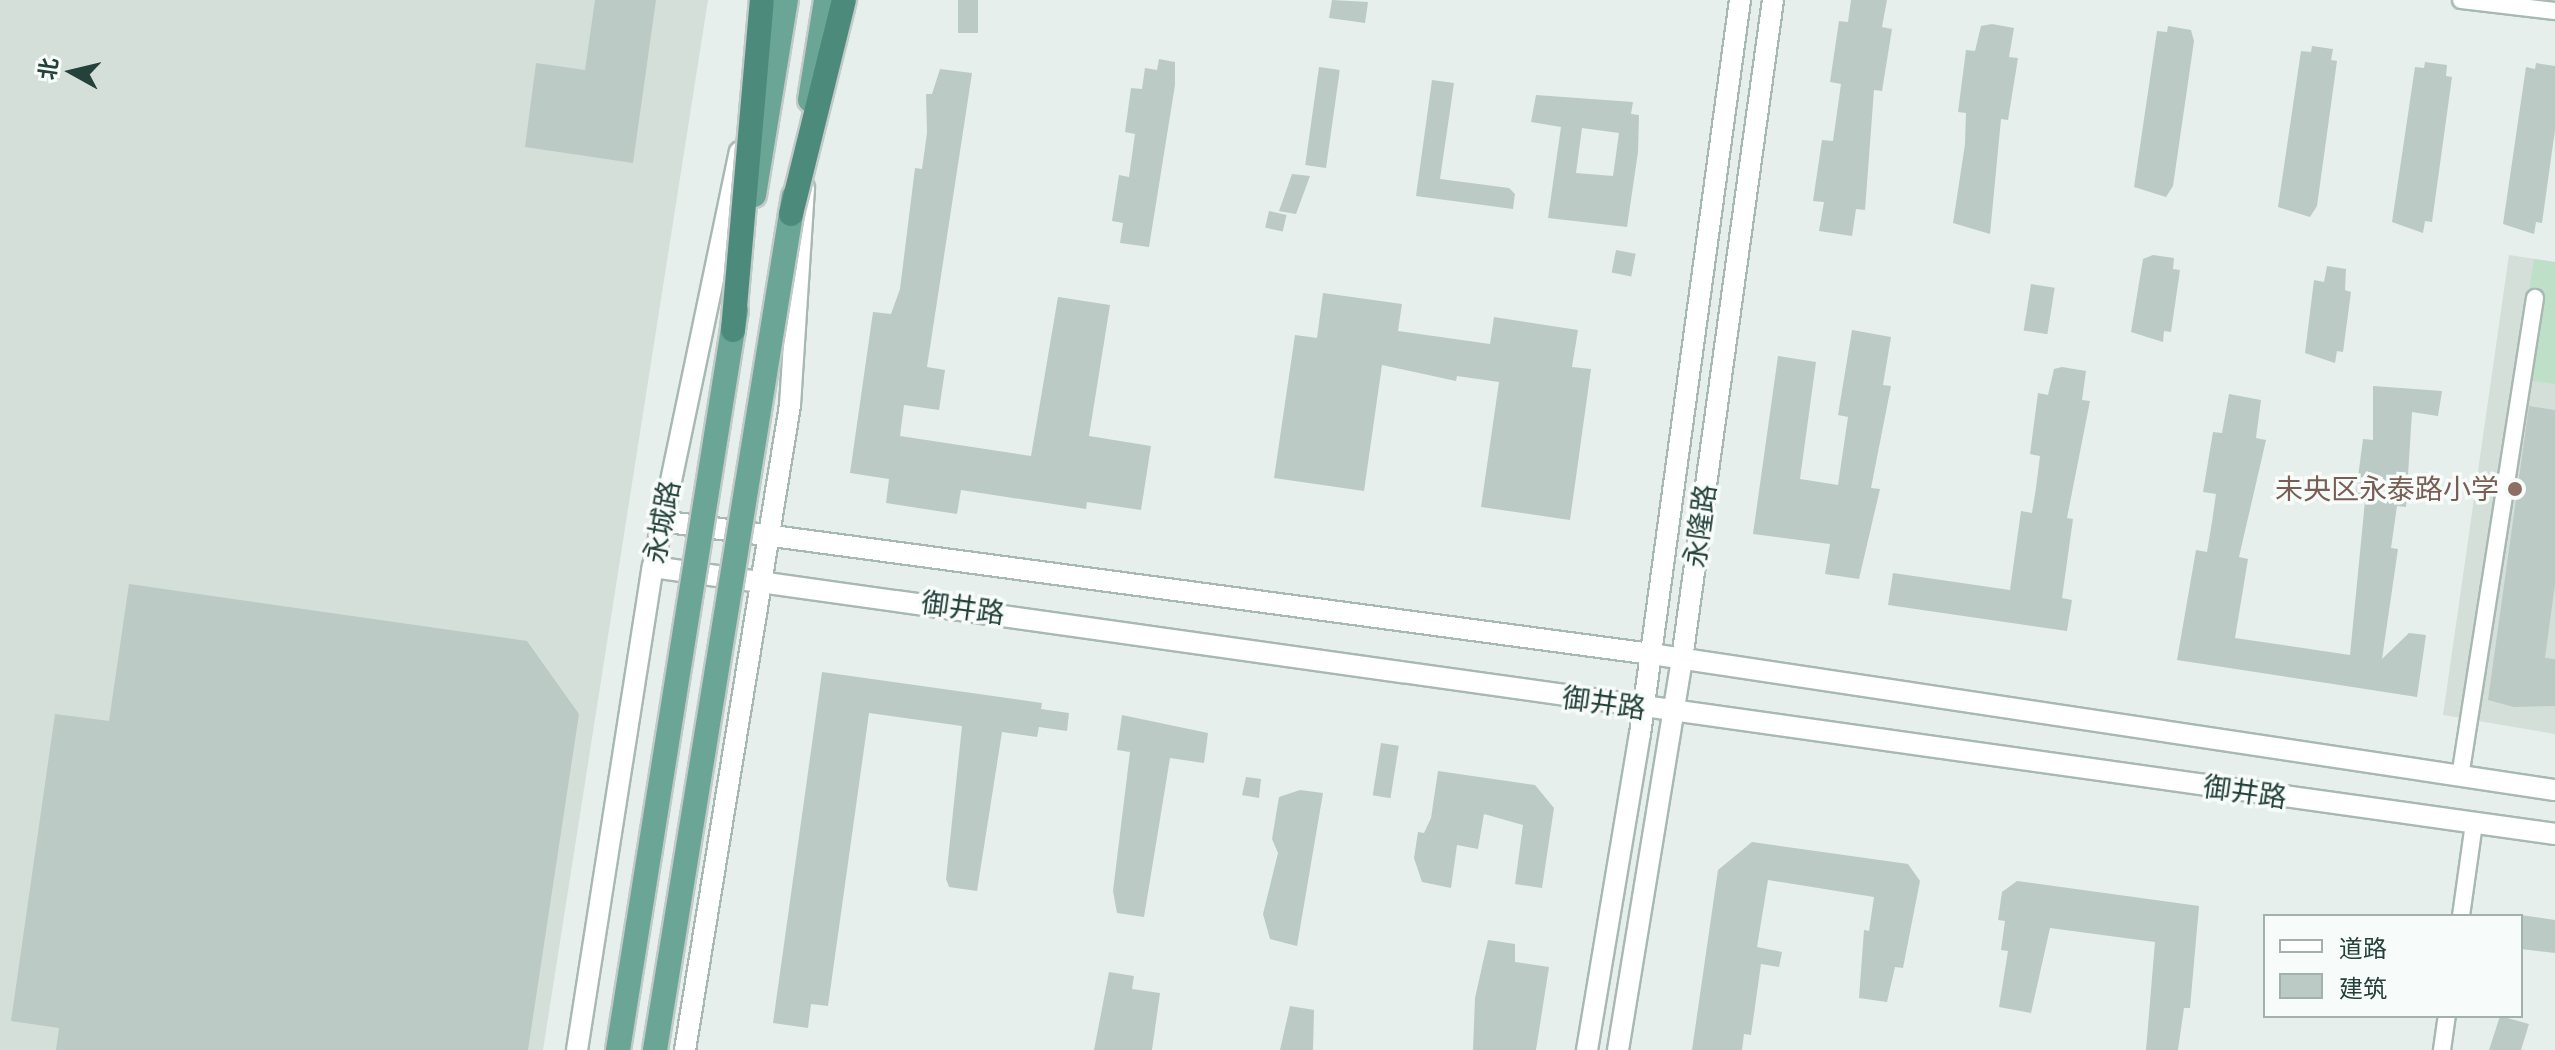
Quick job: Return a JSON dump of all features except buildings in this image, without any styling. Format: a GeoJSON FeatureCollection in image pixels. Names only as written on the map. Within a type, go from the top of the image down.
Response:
{"type":"FeatureCollection","features":[{"type":"Feature","properties":{"kind":"highway"},"geometry":{"type":"LineString","coordinates":[[733,330],[762,0]]}},
{"type":"Feature","properties":{"kind":"highway"},"geometry":{"type":"LineString","coordinates":[[791,214],[844,0]]}},
{"type":"Feature","properties":{"kind":"main road"},"geometry":{"type":"LineString","coordinates":[[618,1050],[786,0]]}},
{"type":"Feature","properties":{"kind":"main road"},"geometry":{"type":"LineString","coordinates":[[655,1050],[828,0]]}},
{"type":"Feature","properties":{"kind":"street","name":"永城路"},"geometry":{"type":"LineString","coordinates":[[577,1050],[661,521],[775,0]]}},
{"type":"Feature","properties":{"kind":"street"},"geometry":{"type":"LineString","coordinates":[[685,1050],[790,405],[805,185],[828,0]]}},
{"type":"Feature","properties":{"kind":"street","name":"永隆路"},"geometry":{"type":"LineString","coordinates":[[1587,1050],[1643,709],[1740,0]]}},
{"type":"Feature","properties":{"kind":"street","name":"永隆路"},"geometry":{"type":"LineString","coordinates":[[1618,1050],[1670,713],[1682,659],[1773,0]]}},
{"type":"Feature","properties":{"kind":"street"},"geometry":{"type":"LineString","coordinates":[[2461,0],[2555,11]]}},
{"type":"Feature","properties":{"kind":"street"},"geometry":{"type":"LineString","coordinates":[[2460,777],[2535,298]]}},
{"type":"Feature","properties":{"kind":"street","name":"御井路"},"geometry":{"type":"LineString","coordinates":[[661,521],[1651,654],[2555,790]]}},
{"type":"Feature","properties":{"kind":"street","name":"御井路"},"geometry":{"type":"LineString","coordinates":[[653,567],[763,579],[1670,713],[2555,834]]}},
{"type":"Feature","properties":{"kind":"street"},"geometry":{"type":"LineString","coordinates":[[2461,914],[2474,823]]}},
{"type":"Feature","properties":{"kind":"street"},"geometry":{"type":"LineString","coordinates":[[2442,1050],[2447,1018]]}},
{"type":"Feature","properties":{"kind":"shaded area"},"geometry":{"type":"Polygon","coordinates":[[[0,0],[708,0],[543,1050],[0,1050],[0,0]]]}},
{"type":"Feature","properties":{"kind":"shaded area","name":"未央区永泰路小学"},"geometry":{"type":"Polygon","coordinates":[[[2509,255],[2555,262],[2555,734],[2443,715],[2509,255]]]}},
{"type":"Feature","properties":{"kind":"green space"},"geometry":{"type":"Polygon","coordinates":[[[2534,259],[2555,262],[2555,384],[2516,379],[2534,259]]]}},
{"type":"Feature","properties":{"kind":"place","name":"未央区永泰路小学"},"geometry":{"type":"Point","coordinates":[2515,489]}}]}
